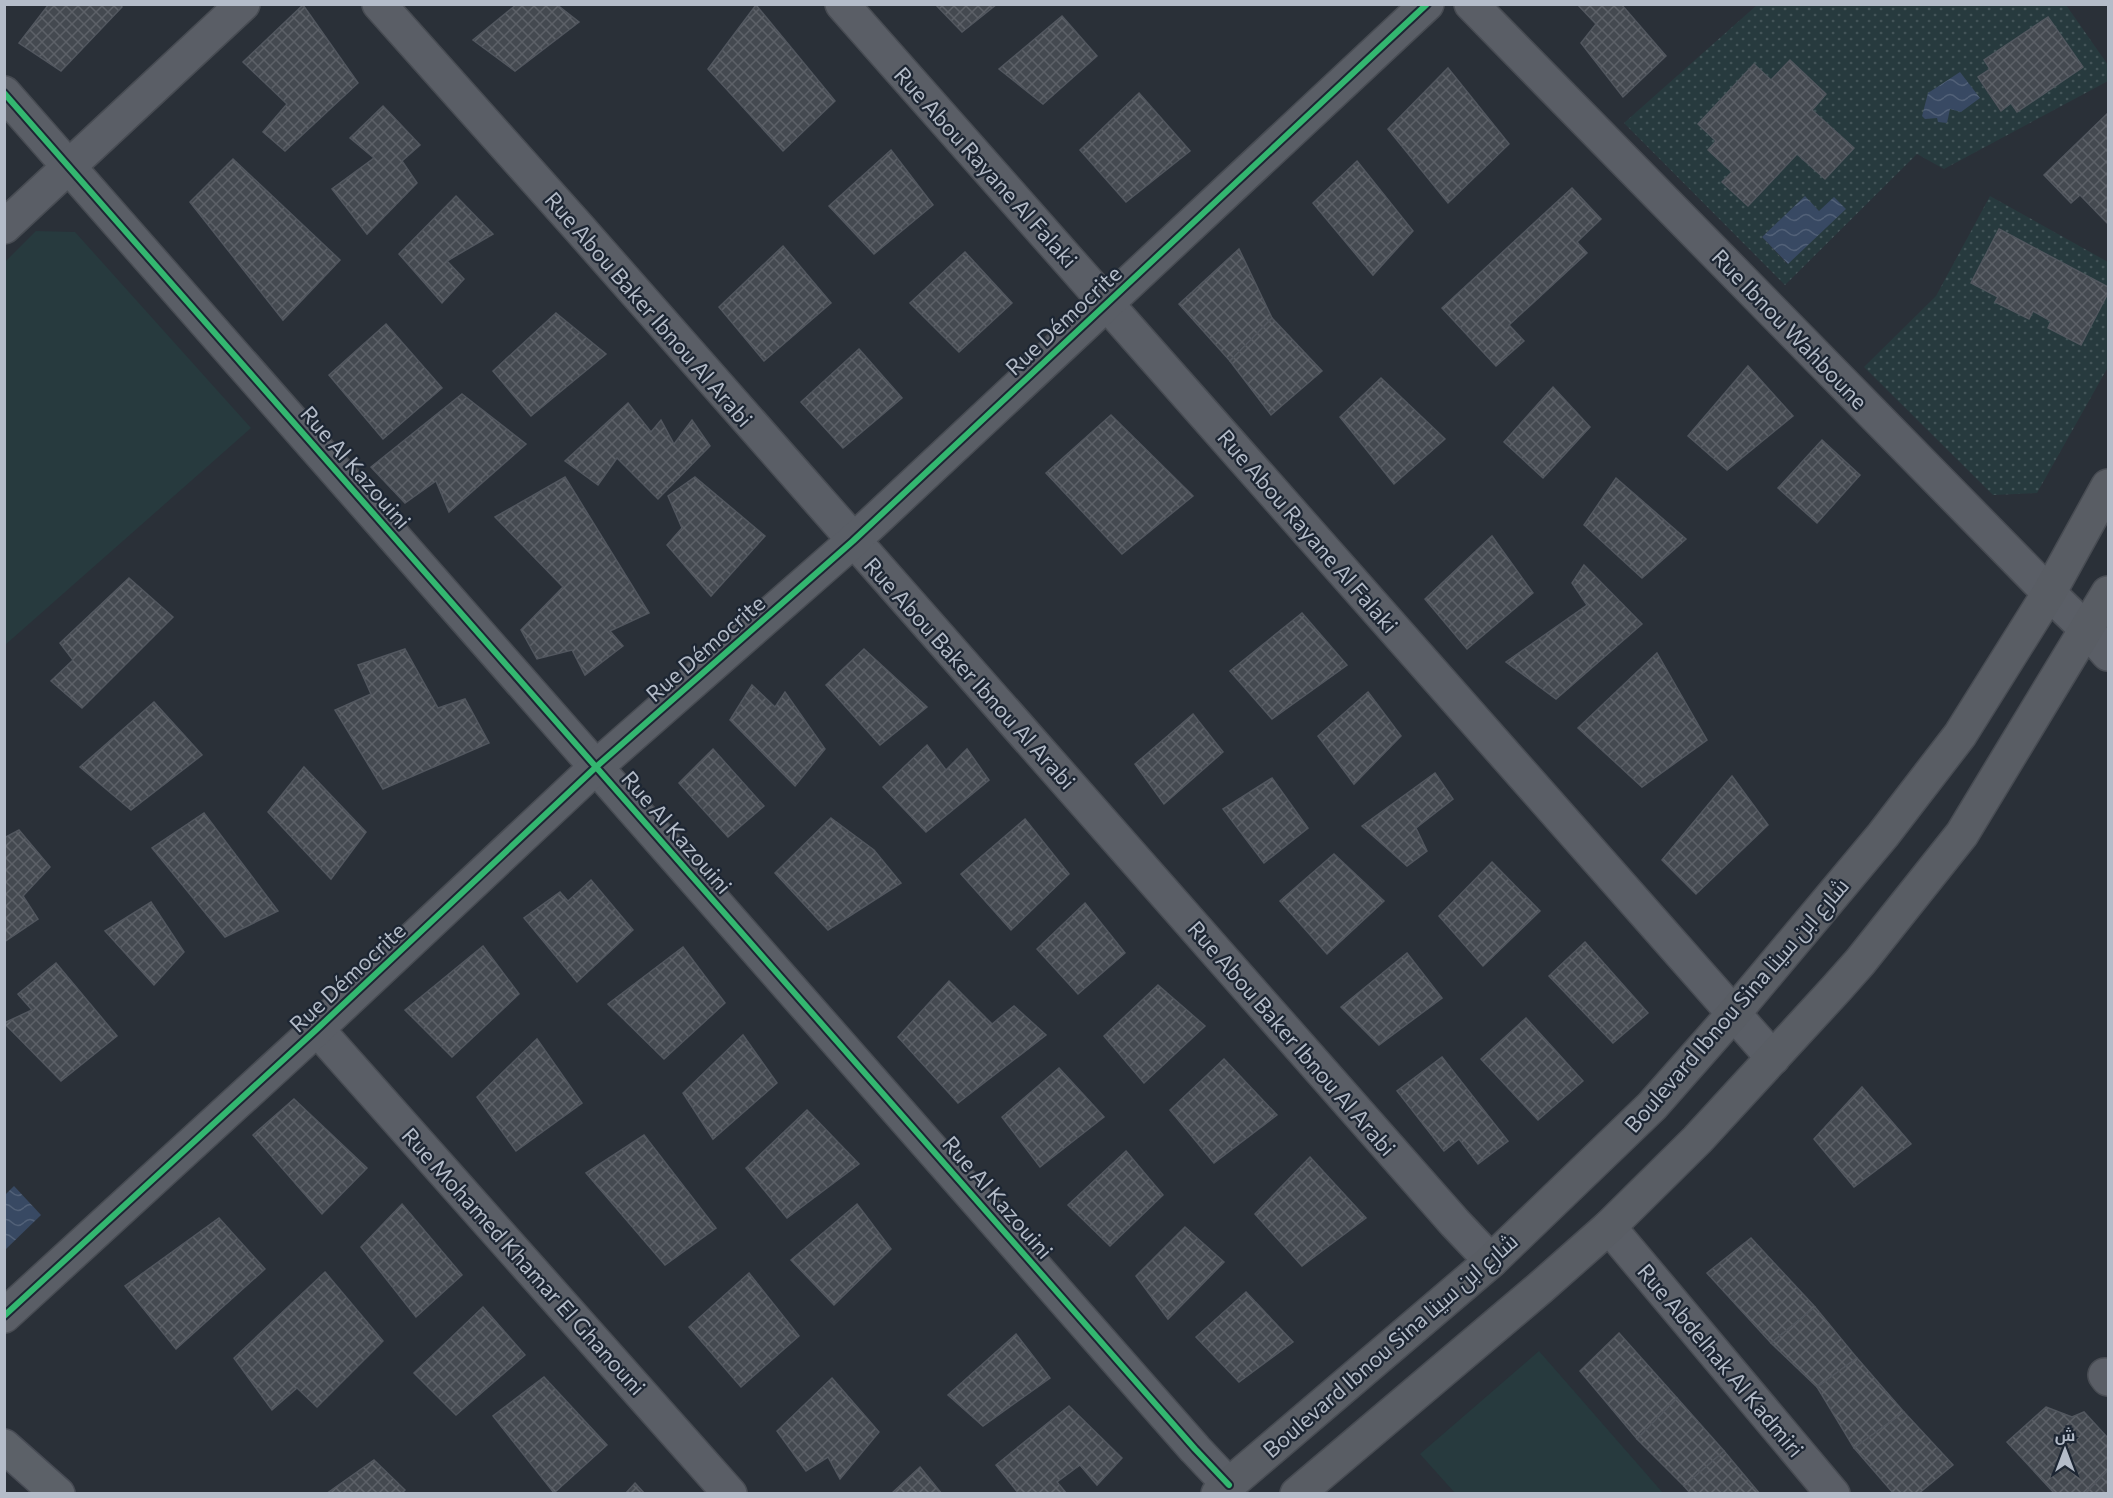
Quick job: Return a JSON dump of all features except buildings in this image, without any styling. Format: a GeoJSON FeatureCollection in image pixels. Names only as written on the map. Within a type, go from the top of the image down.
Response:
{"type":"FeatureCollection","features":[{"type":"Feature","properties":{"kind":"main road","name":"Boulevard Ibnou Sina شارع ابن سينا"},"geometry":{"type":"LineString","coordinates":[[1223,1489],[1491,1261],[1652,1106],[1734,1013],[1883,836],[1960,735],[2049,593],[2109,486]]}},
{"type":"Feature","properties":{"kind":"main road"},"geometry":{"type":"LineString","coordinates":[[1297,1494],[1609,1227],[1697,1140],[1860,962],[1962,834],[2098,642],[2109,593]]}},
{"type":"Feature","properties":{"kind":"main road"},"geometry":{"type":"LineString","coordinates":[[4,1446],[57,1494]]}},
{"type":"Feature","properties":{"kind":"street"},"geometry":{"type":"LineString","coordinates":[[4,226],[243,4]]}},
{"type":"Feature","properties":{"kind":"street","name":"Rue Abou Baker Ibnou Al Arabi"},"geometry":{"type":"LineString","coordinates":[[379,4],[1491,1261]]}},
{"type":"Feature","properties":{"kind":"street","name":"Rue Abou Rayane Al Falaki"},"geometry":{"type":"LineString","coordinates":[[842,4],[1773,1058]]}},
{"type":"Feature","properties":{"kind":"street","name":"Rue Démocrite"},"geometry":{"type":"LineString","coordinates":[[4,1316],[317,1029],[596,767],[853,541],[1427,4]]}},
{"type":"Feature","properties":{"kind":"street","name":"Rue Ibnou Wahboune"},"geometry":{"type":"LineString","coordinates":[[1471,4],[2098,642]]}},
{"type":"Feature","properties":{"kind":"street","name":"Rue Al Kazouini"},"geometry":{"type":"LineString","coordinates":[[4,93],[1172,1422],[1223,1489]]}},
{"type":"Feature","properties":{"kind":"street","name":"Rue Mohamed Khamar El Ghanouni"},"geometry":{"type":"LineString","coordinates":[[317,1029],[730,1494]]}},
{"type":"Feature","properties":{"kind":"street","name":"Rue Abdelhak Al Kadmiri"},"geometry":{"type":"LineString","coordinates":[[1609,1227],[1833,1494]]}},
{"type":"Feature","properties":{"kind":"green space"},"geometry":{"type":"Polygon","coordinates":[[[1757,5],[2066,5],[2108,65],[2108,81],[1944,169],[1917,154],[1785,285],[1624,123],[1757,5]],[[1790,61],[1771,80],[1754,64],[1698,124],[1716,141],[1708,150],[1732,172],[1723,183],[1748,206],[1797,154],[1825,179],[1854,148],[1812,110],[1826,94],[1790,61]],[[2082,67],[1990,69],[1978,78],[2000,111],[2011,103],[2017,112],[2082,67]],[[1805,197],[1762,237],[1787,264],[1820,212],[1805,197]]]}},
{"type":"Feature","properties":{"kind":"green space"},"geometry":{"type":"Polygon","coordinates":[[[1990,196],[2108,262],[2108,287],[1999,229],[1971,282],[1998,297],[1996,302],[2028,319],[2033,311],[2051,321],[2048,328],[2081,345],[2108,293],[2108,367],[2037,493],[1993,495],[1864,367],[1936,296],[1990,196]]]}},
{"type":"Feature","properties":{"kind":"green space"},"geometry":{"type":"Polygon","coordinates":[[[36,231],[75,232],[251,428],[5,645],[5,262],[36,231]]]}},
{"type":"Feature","properties":{"kind":"green space"},"geometry":{"type":"Polygon","coordinates":[[[1539,1351],[1663,1493],[1455,1493],[1420,1454],[1539,1351]]]}},
{"type":"Feature","properties":{"kind":"water"},"geometry":{"type":"Polygon","coordinates":[[[1960,72],[1980,98],[1961,112],[1950,109],[1947,123],[1938,122],[1937,118],[1925,119],[1922,116],[1928,93],[1960,72]]]}},
{"type":"Feature","properties":{"kind":"water"},"geometry":{"type":"Polygon","coordinates":[[[1805,196],[1819,211],[1834,197],[1846,209],[1788,264],[1762,237],[1805,196]]]}},
{"type":"Feature","properties":{"kind":"water"},"geometry":{"type":"Polygon","coordinates":[[[14,1186],[41,1215],[5,1250],[5,1195],[14,1186]]]}},
{"type":"Feature","properties":{"kind":"cycle path"},"geometry":{"type":"LineString","coordinates":[[4,1316],[317,1029],[596,767],[853,541],[1427,4]]}},
{"type":"Feature","properties":{"kind":"cycle path"},"geometry":{"type":"LineString","coordinates":[[4,93],[1229,1485]]}}]}
